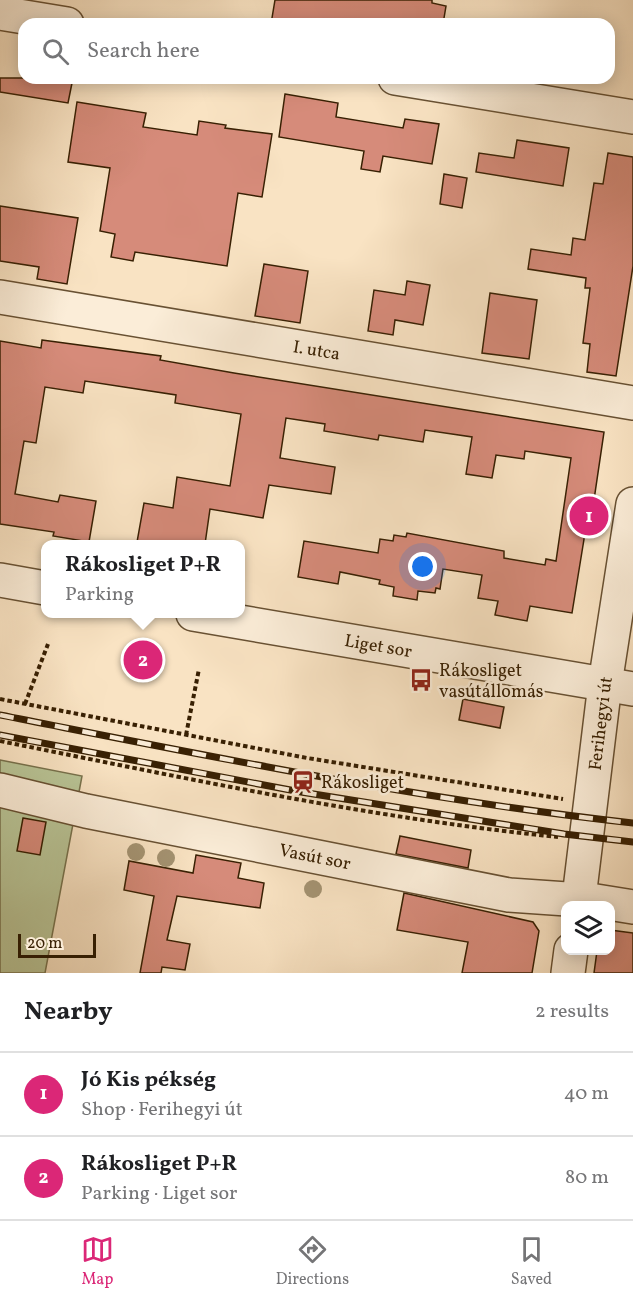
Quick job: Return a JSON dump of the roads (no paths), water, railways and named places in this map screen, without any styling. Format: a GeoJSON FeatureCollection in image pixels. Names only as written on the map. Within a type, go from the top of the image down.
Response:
{"type":"FeatureCollection","features":[{"type":"Feature","properties":{"kind":"street"},"geometry":{"type":"LineString","coordinates":[[0,13],[30,18]]}},
{"type":"Feature","properties":{"kind":"street"},"geometry":{"type":"LineString","coordinates":[[432,84],[633,117]]}},
{"type":"Feature","properties":{"kind":"street","name":"I. utca"},"geometry":{"type":"LineString","coordinates":[[0,297],[633,403]]}},
{"type":"Feature","properties":{"kind":"street","name":"Ferihegyi út"},"geometry":{"type":"LineString","coordinates":[[578,901],[619,686],[633,504]]}},
{"type":"Feature","properties":{"kind":"street"},"geometry":{"type":"LineString","coordinates":[[0,580],[41,587]]}},
{"type":"Feature","properties":{"kind":"street","name":"Liget sor"},"geometry":{"type":"LineString","coordinates":[[217,618],[619,686]]}},
{"type":"Feature","properties":{"kind":"street","name":"Vasút sor"},"geometry":{"type":"LineString","coordinates":[[0,790],[86,812],[509,895],[568,901]]}},
{"type":"Feature","properties":{"kind":"street","name":"Vasút sor"},"geometry":{"type":"LineString","coordinates":[[615,905],[633,907]]}},
{"type":"Feature","properties":{"kind":"street"},"geometry":{"type":"LineString","coordinates":[[567,973],[570,955]]}},
{"type":"Feature","properties":{"kind":"railway"},"geometry":{"type":"LineString","coordinates":[[0,715],[395,790],[633,823]]}},
{"type":"Feature","properties":{"kind":"railway"},"geometry":{"type":"LineString","coordinates":[[0,735],[301,792],[564,834],[633,842]]}},
{"type":"Feature","properties":{"kind":"place","name":"Jó Kis pékség"},"geometry":{"type":"Point","coordinates":[589,516]}},
{"type":"Feature","properties":{"kind":"place","name":"Rákosliget P+R"},"geometry":{"type":"Point","coordinates":[143,660]}},
{"type":"Feature","properties":{"kind":"place","name":"Rákosliget vasútállomás"},"geometry":{"type":"Point","coordinates":[421,680]}},
{"type":"Feature","properties":{"kind":"place","name":"Rákosliget"},"geometry":{"type":"Point","coordinates":[303,782]}}]}
